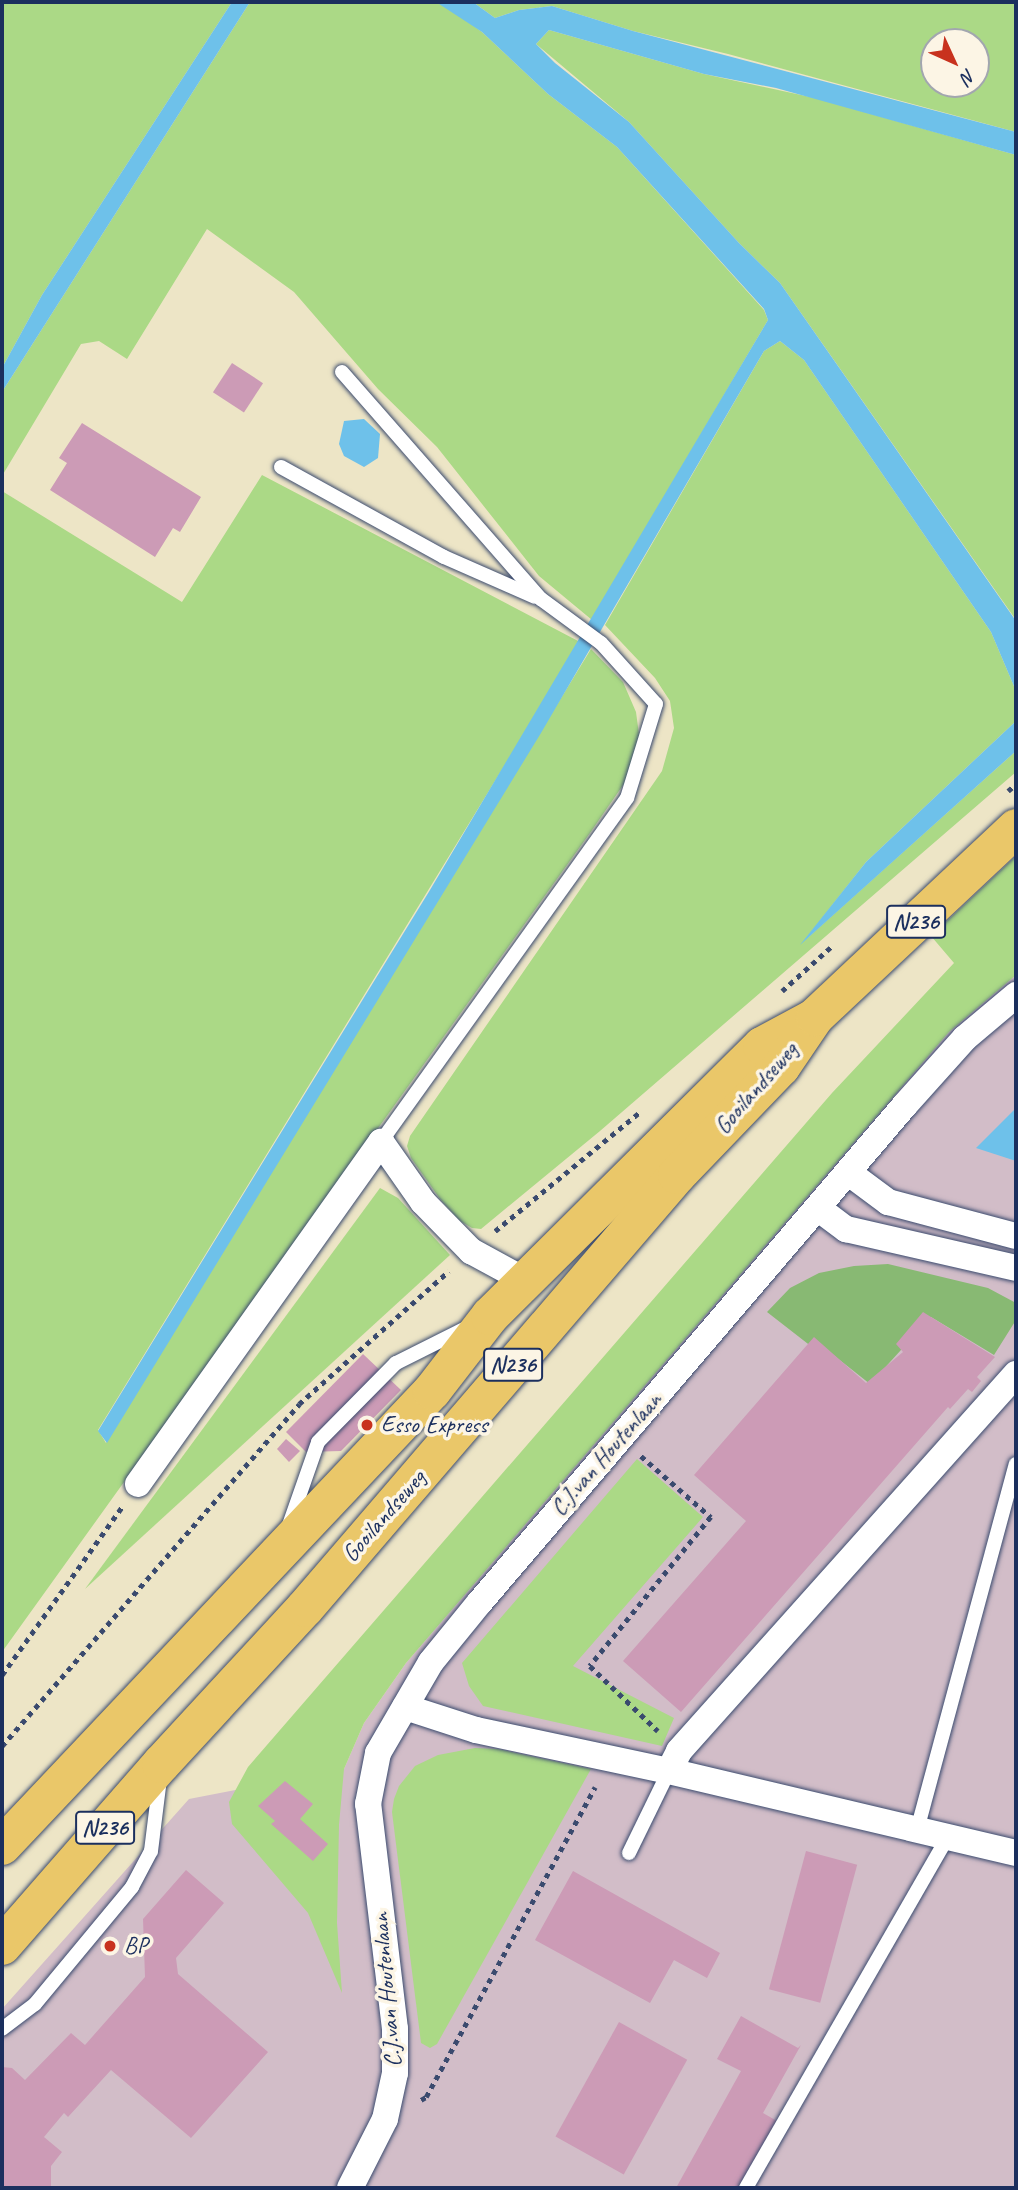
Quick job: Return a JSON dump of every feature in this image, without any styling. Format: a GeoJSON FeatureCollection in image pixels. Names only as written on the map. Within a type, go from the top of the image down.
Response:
{"type":"FeatureCollection","features":[{"type":"Feature","properties":{"kind":"main road","name":"Gooilandseweg"},"geometry":{"type":"LineString","coordinates":[[2,1946],[162,1764],[305,1608],[677,1175],[781,1067],[815,1017],[1016,828]]}},
{"type":"Feature","properties":{"kind":"main road","name":"Gooilandseweg"},"geometry":{"type":"LineString","coordinates":[[2,1846],[432,1391],[490,1316],[762,1046],[815,1017]]}},
{"type":"Feature","properties":{"kind":"street","name":"C.J.van Houtenlaan"},"geometry":{"type":"LineString","coordinates":[[351,2188],[386,2119],[395,2073],[395,2029],[368,1804],[378,1754],[431,1662],[619,1437],[965,1038],[1016,995]]}},
{"type":"Feature","properties":{"kind":"street"},"geometry":{"type":"LineString","coordinates":[[138,1484],[381,1142],[423,1202],[471,1251],[526,1282]]}},
{"type":"Feature","properties":{"kind":"street"},"geometry":{"type":"LineString","coordinates":[[849,1173],[888,1202],[1016,1237]]}},
{"type":"Feature","properties":{"kind":"street"},"geometry":{"type":"LineString","coordinates":[[819,1209],[846,1229],[1016,1268]]}},
{"type":"Feature","properties":{"kind":"street"},"geometry":{"type":"LineString","coordinates":[[674,1761],[1016,1374]]}},
{"type":"Feature","properties":{"kind":"street"},"geometry":{"type":"LineString","coordinates":[[405,1707],[476,1730],[611,1759],[674,1761],[917,1830],[1016,1853]]}},
{"type":"Feature","properties":{"kind":"lane"},"geometry":{"type":"LineString","coordinates":[[342,372],[541,599],[601,643],[656,704],[627,798],[381,1142]]}},
{"type":"Feature","properties":{"kind":"lane"},"geometry":{"type":"LineString","coordinates":[[281,467],[444,557],[541,599]]}},
{"type":"Feature","properties":{"kind":"lane"},"geometry":{"type":"LineString","coordinates":[[917,1830],[1016,1464]]}},
{"type":"Feature","properties":{"kind":"lane"},"geometry":{"type":"LineString","coordinates":[[629,1853],[674,1761]]}},
{"type":"Feature","properties":{"kind":"lane"},"geometry":{"type":"LineString","coordinates":[[2,2029],[35,2004],[132,1888],[151,1851],[162,1764]]}},
{"type":"Feature","properties":{"kind":"lane"},"geometry":{"type":"LineString","coordinates":[[746,2188],[948,1838]]}},
{"type":"Feature","properties":{"kind":"path"},"geometry":{"type":"LineString","coordinates":[[619,1437],[712,1517],[590,1666],[674,1761]]}},
{"type":"Feature","properties":{"kind":"path"},"geometry":{"type":"LineString","coordinates":[[2,1675],[138,1484]]}},
{"type":"Feature","properties":{"kind":"path"},"geometry":{"type":"LineString","coordinates":[[386,2119],[426,2097],[611,1759]]}},
{"type":"Feature","properties":{"kind":"shaded area"},"geometry":{"type":"Polygon","coordinates":[[[1016,975],[1016,2188],[2,2188],[2,2009],[189,1799],[344,1769],[364,1723],[406,1663],[949,1032],[1016,975]]]}},
{"type":"Feature","properties":{"kind":"green space"},"geometry":{"type":"Polygon","coordinates":[[[2,2],[232,2],[42,295],[2,368],[2,2]]]}},
{"type":"Feature","properties":{"kind":"green space"},"geometry":{"type":"Polygon","coordinates":[[[250,2],[443,4],[482,32],[548,94],[617,147],[764,310],[768,320],[592,620],[539,576],[437,447],[378,389],[294,292],[207,229],[127,359],[99,341],[81,344],[2,476],[2,392],[250,2]]]}},
{"type":"Feature","properties":{"kind":"green space"},"geometry":{"type":"Polygon","coordinates":[[[473,2],[1016,2],[1016,132],[633,31],[552,6],[519,10],[495,18],[473,2]]]}},
{"type":"Feature","properties":{"kind":"green space"},"geometry":{"type":"Polygon","coordinates":[[[549,30],[704,74],[815,98],[1016,155],[1016,620],[780,283],[739,243],[629,122],[536,44],[549,30]]]}},
{"type":"Feature","properties":{"kind":"green space"},"geometry":{"type":"Polygon","coordinates":[[[780,341],[804,360],[991,632],[1016,691],[1016,721],[866,862],[804,941],[1016,751],[1016,772],[600,1131],[481,1229],[472,1228],[460,1221],[440,1199],[411,1158],[407,1146],[410,1136],[662,771],[674,728],[670,701],[655,678],[605,625],[764,351],[780,341]]]}},
{"type":"Feature","properties":{"kind":"green space"},"geometry":{"type":"Polygon","coordinates":[[[262,475],[580,642],[98,1430],[106,1443],[591,649],[623,682],[636,712],[640,742],[630,775],[590,833],[2,1652],[2,491],[182,602],[262,475]]]}},
{"type":"Feature","properties":{"kind":"green space"},"geometry":{"type":"Polygon","coordinates":[[[1016,856],[1016,975],[949,1032],[406,1663],[364,1723],[344,1769],[339,1825],[337,1923],[342,1993],[308,1913],[232,1824],[229,1802],[248,1767],[832,1093],[954,963],[931,936],[1016,856]]]}},
{"type":"Feature","properties":{"kind":"green space"},"geometry":{"type":"Polygon","coordinates":[[[380,1188],[398,1198],[450,1255],[85,1589],[380,1188]]]}},
{"type":"Feature","properties":{"kind":"green space"},"geometry":{"type":"Polygon","coordinates":[[[888,1264],[988,1288],[1016,1303],[1016,1320],[994,1355],[931,1317],[870,1384],[817,1342],[812,1347],[767,1312],[790,1288],[819,1273],[854,1266],[888,1264]]]}},
{"type":"Feature","properties":{"kind":"green space"},"geometry":{"type":"Polygon","coordinates":[[[637,1459],[703,1517],[573,1666],[674,1718],[662,1746],[483,1706],[469,1686],[462,1663],[637,1459]]]}},
{"type":"Feature","properties":{"kind":"green space"},"geometry":{"type":"Polygon","coordinates":[[[475,1748],[498,1749],[591,1769],[437,2044],[430,2048],[421,2043],[392,1812],[399,1786],[415,1766],[438,1755],[475,1748]]]}},
{"type":"Feature","properties":{"kind":"water"},"geometry":{"type":"Polygon","coordinates":[[[232,2],[250,2],[2,392],[2,368],[42,295],[232,2]]]}},
{"type":"Feature","properties":{"kind":"water"},"geometry":{"type":"Polygon","coordinates":[[[436,2],[473,2],[495,18],[519,10],[552,6],[633,31],[1016,132],[1016,155],[776,88],[704,74],[549,30],[536,44],[555,63],[629,122],[739,243],[780,283],[1016,621],[1016,691],[991,632],[804,360],[780,341],[764,351],[541,733],[107,1443],[98,1431],[430,890],[768,320],[764,309],[617,147],[548,94],[482,32],[436,2]]]}},
{"type":"Feature","properties":{"kind":"water"},"geometry":{"type":"Polygon","coordinates":[[[364,419],[380,434],[378,458],[364,467],[344,456],[339,444],[344,421],[364,419]]]}},
{"type":"Feature","properties":{"kind":"water"},"geometry":{"type":"Polygon","coordinates":[[[1016,721],[1016,751],[800,945],[866,862],[1016,721]]]}},
{"type":"Feature","properties":{"kind":"water"},"geometry":{"type":"Polygon","coordinates":[[[1016,1108],[1016,1161],[976,1148],[1016,1108]]]}},
{"type":"Feature","properties":{"kind":"building"},"geometry":{"type":"Polygon","coordinates":[[[232,363],[263,383],[244,413],[213,392],[232,363]]]}},
{"type":"Feature","properties":{"kind":"building"},"geometry":{"type":"Polygon","coordinates":[[[82,423],[201,497],[180,532],[173,528],[155,557],[50,490],[67,463],[59,458],[82,423]]]}},
{"type":"Feature","properties":{"kind":"building"},"geometry":{"type":"Polygon","coordinates":[[[923,1312],[995,1357],[977,1377],[981,1381],[972,1392],[968,1389],[950,1409],[948,1407],[681,1712],[623,1661],[746,1521],[694,1475],[814,1337],[866,1383],[903,1352],[896,1344],[923,1312]]]}},
{"type":"Feature","properties":{"kind":"building"},"geometry":{"type":"Polygon","coordinates":[[[363,1354],[401,1390],[341,1451],[306,1452],[286,1432],[363,1354]]]}},
{"type":"Feature","properties":{"kind":"building"},"geometry":{"type":"Polygon","coordinates":[[[286,1439],[300,1451],[289,1462],[277,1449],[286,1439]]]}},
{"type":"Feature","properties":{"kind":"building"},"geometry":{"type":"Polygon","coordinates":[[[285,1781],[313,1804],[300,1819],[328,1844],[313,1861],[271,1824],[275,1821],[258,1806],[285,1781]]]}},
{"type":"Feature","properties":{"kind":"building"},"geometry":{"type":"Polygon","coordinates":[[[806,1851],[857,1865],[820,2003],[769,1989],[806,1851]]]}},
{"type":"Feature","properties":{"kind":"building"},"geometry":{"type":"Polygon","coordinates":[[[186,1870],[224,1903],[176,1958],[178,1974],[268,2052],[191,2138],[111,2070],[68,2117],[64,2113],[44,2137],[62,2152],[51,2166],[51,2188],[2,2188],[2,2067],[12,2068],[25,2080],[71,2033],[85,2045],[145,1977],[143,1919],[186,1870]]]}},
{"type":"Feature","properties":{"kind":"building"},"geometry":{"type":"Polygon","coordinates":[[[573,1871],[720,1953],[707,1978],[674,1960],[650,2003],[535,1940],[573,1871]]]}},
{"type":"Feature","properties":{"kind":"building"},"geometry":{"type":"Polygon","coordinates":[[[741,2016],[798,2048],[801,2045],[763,2113],[777,2121],[739,2188],[676,2188],[741,2071],[717,2059],[741,2016]]]}},
{"type":"Feature","properties":{"kind":"building"},"geometry":{"type":"Polygon","coordinates":[[[619,2022],[687,2060],[624,2174],[555,2137],[619,2022]]]}},
{"type":"Feature","properties":{"kind":"place","name":"Esso Express"},"geometry":{"type":"Point","coordinates":[367,1425]}},
{"type":"Feature","properties":{"kind":"place","name":"BP"},"geometry":{"type":"Point","coordinates":[110,1946]}}]}
